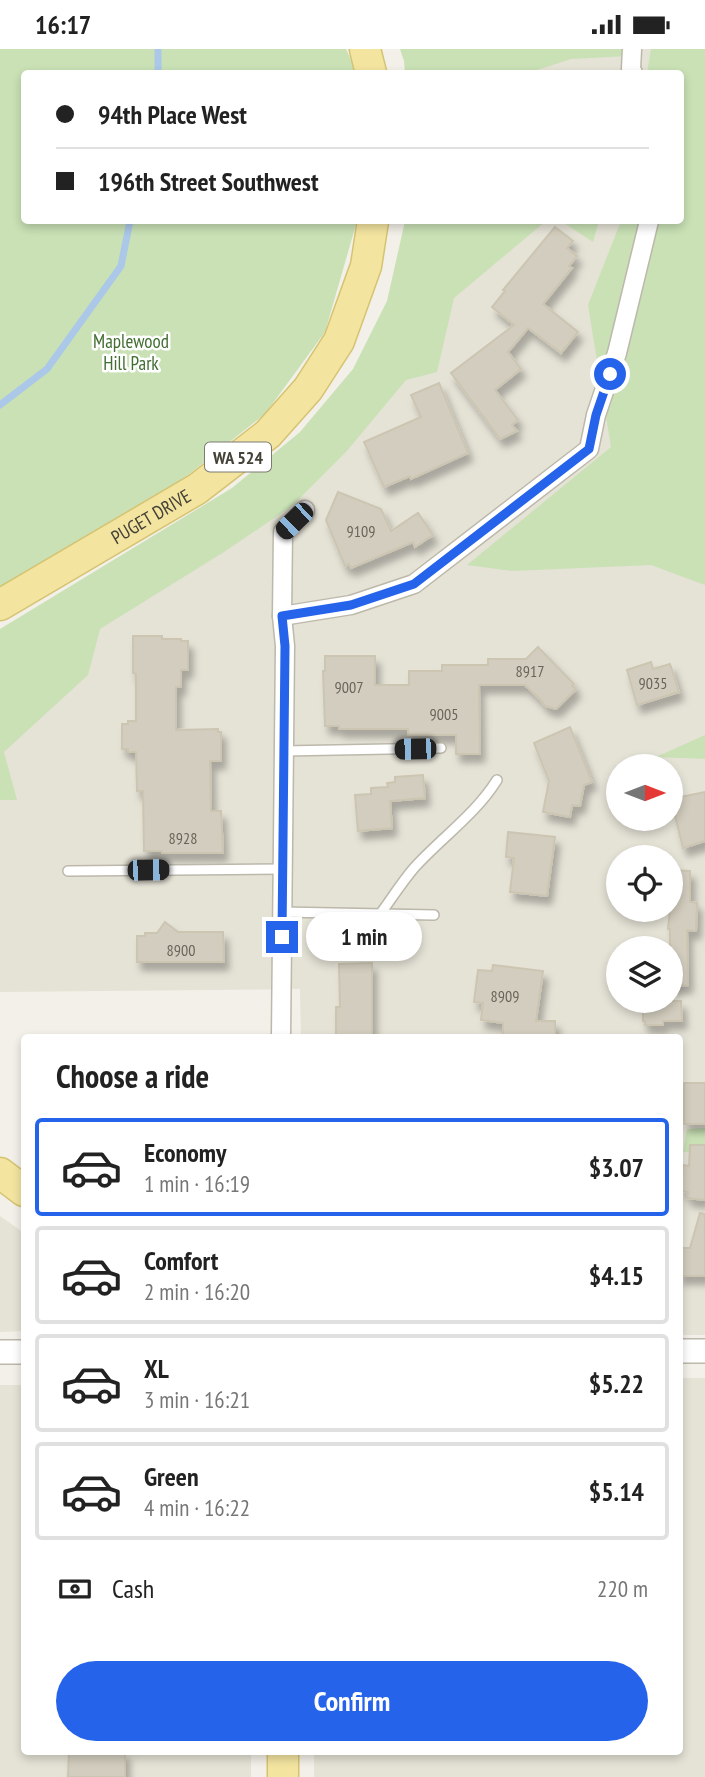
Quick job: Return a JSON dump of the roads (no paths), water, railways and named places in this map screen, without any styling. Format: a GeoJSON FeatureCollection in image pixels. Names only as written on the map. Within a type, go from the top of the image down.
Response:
{"type":"FeatureCollection","features":[{"type":"Feature","properties":{"kind":"main road"},"geometry":{"type":"LineString","coordinates":[[365,49],[370,70]]}},
{"type":"Feature","properties":{"kind":"main road","name":"PUGET DRIVE"},"geometry":{"type":"LineString","coordinates":[[0,605],[197,489],[268,434],[308,389],[340,341],[366,266],[373,224]]}},
{"type":"Feature","properties":{"kind":"main road"},"geometry":{"type":"LineString","coordinates":[[0,1173],[21,1189]]}},
{"type":"Feature","properties":{"kind":"main road"},"geometry":{"type":"LineString","coordinates":[[282,1755],[283,1777]]}},
{"type":"Feature","properties":{"kind":"street"},"geometry":{"type":"LineString","coordinates":[[632,49],[632,70]]}},
{"type":"Feature","properties":{"kind":"street"},"geometry":{"type":"LineString","coordinates":[[282,616],[351,605],[414,584],[589,449],[596,415],[617,353],[648,224]]}},
{"type":"Feature","properties":{"kind":"street"},"geometry":{"type":"LineString","coordinates":[[281,1034],[285,646],[282,616],[283,532],[305,510]]}},
{"type":"Feature","properties":{"kind":"street"},"geometry":{"type":"LineString","coordinates":[[683,1351],[705,1351]]}},
{"type":"Feature","properties":{"kind":"street"},"geometry":{"type":"LineString","coordinates":[[0,1352],[21,1352]]}},
{"type":"Feature","properties":{"kind":"lane"},"geometry":{"type":"LineString","coordinates":[[284,751],[441,748]]}},
{"type":"Feature","properties":{"kind":"lane"},"geometry":{"type":"LineString","coordinates":[[381,913],[412,870],[473,811],[497,781]]}},
{"type":"Feature","properties":{"kind":"lane"},"geometry":{"type":"LineString","coordinates":[[68,871],[283,869]]}},
{"type":"Feature","properties":{"kind":"lane"},"geometry":{"type":"LineString","coordinates":[[282,912],[435,915]]}},
{"type":"Feature","properties":{"kind":"waterway"},"geometry":{"type":"LineString","coordinates":[[158,49],[158,70]]}},
{"type":"Feature","properties":{"kind":"waterway"},"geometry":{"type":"LineString","coordinates":[[0,405],[47,369],[121,266],[129,224]]}},
{"type":"Feature","properties":{"kind":"park label","name":"Maplewood Hill Park"},"geometry":{"type":"Point","coordinates":[131,352]}}]}
